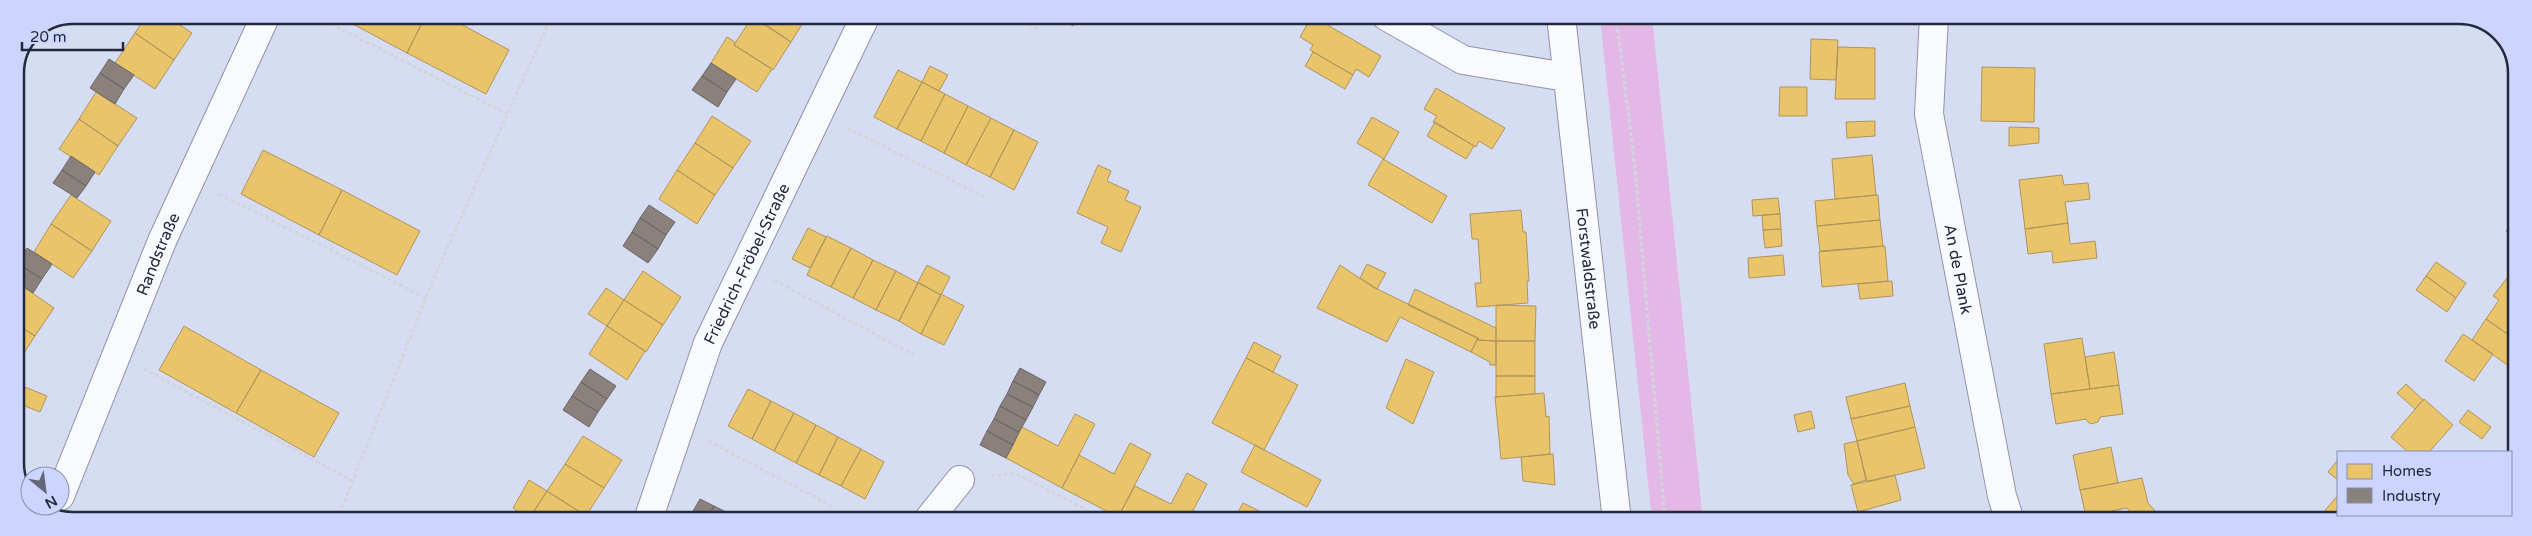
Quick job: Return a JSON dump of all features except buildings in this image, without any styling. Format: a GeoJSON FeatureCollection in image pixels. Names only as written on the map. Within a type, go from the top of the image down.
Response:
{"type":"FeatureCollection","features":[{"type":"Feature","properties":{"kind":"street","name":"Randstraße"},"geometry":{"type":"LineString","coordinates":[[70,471],[162,241],[262,24]]}},
{"type":"Feature","properties":{"kind":"street","name":"Friedrich-Fröbel-Straße"},"geometry":{"type":"LineString","coordinates":[[651,512],[708,342],[862,24]]}},
{"type":"Feature","properties":{"kind":"street"},"geometry":{"type":"LineString","coordinates":[[1400,24],[1463,60],[1566,76]]}},
{"type":"Feature","properties":{"kind":"street","name":"Forstwaldstraße"},"geometry":{"type":"LineString","coordinates":[[1562,24],[1616,512]]}},
{"type":"Feature","properties":{"kind":"street","name":"An de Plank"},"geometry":{"type":"LineString","coordinates":[[1934,24],[1929,114],[2002,496],[2007,512]]}},
{"type":"Feature","properties":{"kind":"street"},"geometry":{"type":"LineString","coordinates":[[934,512],[960,480]]}},
{"type":"Feature","properties":{"kind":"path"},"geometry":{"type":"LineString","coordinates":[[332,24],[507,114]]}},
{"type":"Feature","properties":{"kind":"path"},"geometry":{"type":"LineString","coordinates":[[340,512],[426,298],[548,24]]}},
{"type":"Feature","properties":{"kind":"path"},"geometry":{"type":"LineString","coordinates":[[1028,24],[1039,30]]}},
{"type":"Feature","properties":{"kind":"path"},"geometry":{"type":"LineString","coordinates":[[1617,24],[1635,168],[1664,512]]}},
{"type":"Feature","properties":{"kind":"path"},"geometry":{"type":"LineString","coordinates":[[819,114],[985,197]]}},
{"type":"Feature","properties":{"kind":"path"},"geometry":{"type":"LineString","coordinates":[[190,180],[426,298]]}},
{"type":"Feature","properties":{"kind":"path"},"geometry":{"type":"LineString","coordinates":[[745,265],[914,355]]}},
{"type":"Feature","properties":{"kind":"path"},"geometry":{"type":"LineString","coordinates":[[117,355],[353,480]]}},
{"type":"Feature","properties":{"kind":"path"},"geometry":{"type":"LineString","coordinates":[[679,426],[832,506]]}},
{"type":"Feature","properties":{"kind":"path"},"geometry":{"type":"LineString","coordinates":[[960,480],[1014,473],[1090,512]]}},
{"type":"Feature","properties":{"kind":"shaded area"},"geometry":{"type":"Polygon","coordinates":[[[1601,24],[1653,24],[1702,512],[1651,512],[1601,24]]]}}]}
